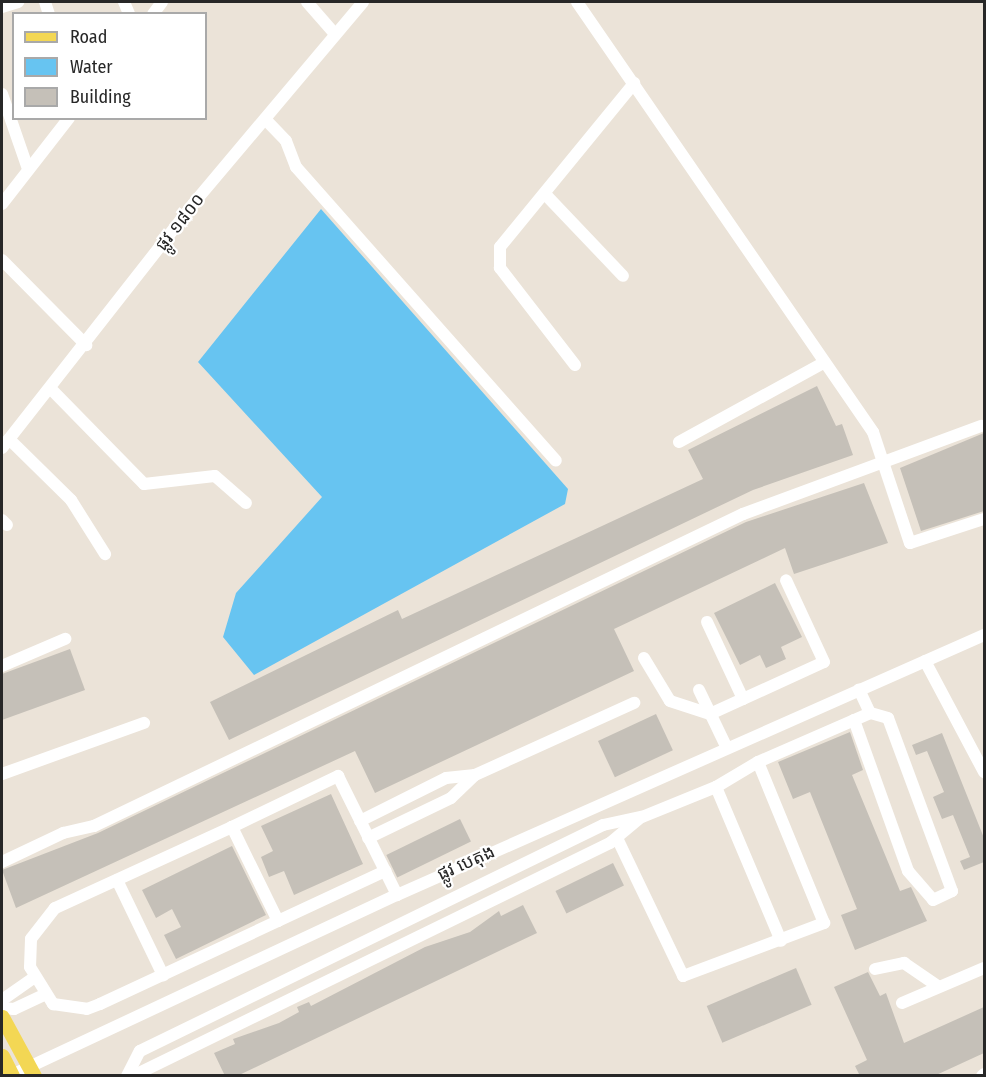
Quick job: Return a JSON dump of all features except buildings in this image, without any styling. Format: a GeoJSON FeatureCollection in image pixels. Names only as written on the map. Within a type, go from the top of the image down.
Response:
{"type":"FeatureCollection","features":[{"type":"Feature","properties":{"kind":"main road"},"geometry":{"type":"LineString","coordinates":[[2,1017],[31,1071]]}},
{"type":"Feature","properties":{"kind":"main road"},"geometry":{"type":"LineString","coordinates":[[2,1055],[12,1075]]}},
{"type":"Feature","properties":{"kind":"street"},"geometry":{"type":"LineString","coordinates":[[307,2],[334,33]]}},
{"type":"Feature","properties":{"kind":"street","name":"ផ្លូវ ១៨០០"},"geometry":{"type":"LineString","coordinates":[[5,443],[51,389],[334,33],[363,2]]}},
{"type":"Feature","properties":{"kind":"street"},"geometry":{"type":"LineString","coordinates":[[577,2],[873,432],[879,463],[910,543],[984,519]]}},
{"type":"Feature","properties":{"kind":"street"},"geometry":{"type":"LineString","coordinates":[[575,365],[498,259],[500,247],[634,82]]}},
{"type":"Feature","properties":{"kind":"street"},"geometry":{"type":"LineString","coordinates":[[2,94],[28,169]]}},
{"type":"Feature","properties":{"kind":"street"},"geometry":{"type":"LineString","coordinates":[[265,119],[286,141],[296,167],[556,460]]}},
{"type":"Feature","properties":{"kind":"street"},"geometry":{"type":"LineString","coordinates":[[2,204],[67,120]]}},
{"type":"Feature","properties":{"kind":"street"},"geometry":{"type":"LineString","coordinates":[[545,194],[623,276]]}},
{"type":"Feature","properties":{"kind":"street"},"geometry":{"type":"LineString","coordinates":[[2,260],[86,345]]}},
{"type":"Feature","properties":{"kind":"street"},"geometry":{"type":"LineString","coordinates":[[679,442],[825,362]]}},
{"type":"Feature","properties":{"kind":"street"},"geometry":{"type":"LineString","coordinates":[[51,389],[144,484],[215,476],[246,503]]}},
{"type":"Feature","properties":{"kind":"street"},"geometry":{"type":"LineString","coordinates":[[2,862],[63,833],[94,826],[743,514],[981,426]]}},
{"type":"Feature","properties":{"kind":"street"},"geometry":{"type":"LineString","coordinates":[[5,443],[71,500],[105,554]]}},
{"type":"Feature","properties":{"kind":"street"},"geometry":{"type":"LineString","coordinates":[[644,658],[670,701],[710,714],[824,662],[786,580]]}},
{"type":"Feature","properties":{"kind":"street"},"geometry":{"type":"LineString","coordinates":[[707,622],[743,699]]}},
{"type":"Feature","properties":{"kind":"street","name":"ផ្លូវ បេតុង"},"geometry":{"type":"LineString","coordinates":[[12,1075],[31,1071],[397,895],[726,746],[984,635]]}},
{"type":"Feature","properties":{"kind":"street"},"geometry":{"type":"LineString","coordinates":[[2,666],[65,639]]}},
{"type":"Feature","properties":{"kind":"street"},"geometry":{"type":"LineString","coordinates":[[925,661],[984,772]]}},
{"type":"Feature","properties":{"kind":"street"},"geometry":{"type":"LineString","coordinates":[[859,689],[870,713]]}},
{"type":"Feature","properties":{"kind":"street"},"geometry":{"type":"LineString","coordinates":[[699,690],[726,746]]}},
{"type":"Feature","properties":{"kind":"street"},"geometry":{"type":"LineString","coordinates":[[369,838],[451,798],[475,776],[634,703]]}},
{"type":"Feature","properties":{"kind":"street"},"geometry":{"type":"LineString","coordinates":[[127,1076],[140,1051],[322,962],[603,825],[642,817],[716,787],[758,762],[854,720],[870,713],[888,718],[952,891],[933,900],[908,871],[854,720]]}},
{"type":"Feature","properties":{"kind":"street"},"geometry":{"type":"LineString","coordinates":[[2,774],[144,723]]}},
{"type":"Feature","properties":{"kind":"street"},"geometry":{"type":"LineString","coordinates":[[617,837],[683,976],[824,923],[758,762]]}},
{"type":"Feature","properties":{"kind":"street"},"geometry":{"type":"LineString","coordinates":[[385,871],[87,1009],[62,1007],[44,995],[34,978],[29,953],[39,925],[55,908],[338,776],[397,895]]}},
{"type":"Feature","properties":{"kind":"street"},"geometry":{"type":"LineString","coordinates":[[360,820],[446,778],[475,776]]}},
{"type":"Feature","properties":{"kind":"street"},"geometry":{"type":"LineString","coordinates":[[716,787],[781,941]]}},
{"type":"Feature","properties":{"kind":"street"},"geometry":{"type":"LineString","coordinates":[[133,1076],[617,837],[642,817]]}},
{"type":"Feature","properties":{"kind":"street"},"geometry":{"type":"LineString","coordinates":[[232,827],[278,921]]}},
{"type":"Feature","properties":{"kind":"street"},"geometry":{"type":"LineString","coordinates":[[117,880],[163,975]]}},
{"type":"Feature","properties":{"kind":"street"},"geometry":{"type":"LineString","coordinates":[[448,901],[457,918]]}},
{"type":"Feature","properties":{"kind":"street"},"geometry":{"type":"LineString","coordinates":[[322,962],[331,979]]}},
{"type":"Feature","properties":{"kind":"street"},"geometry":{"type":"LineString","coordinates":[[875,969],[904,963],[939,987]]}},
{"type":"Feature","properties":{"kind":"street"},"geometry":{"type":"LineString","coordinates":[[902,1003],[984,968]]}},
{"type":"Feature","properties":{"kind":"street"},"geometry":{"type":"LineString","coordinates":[[2,1000],[34,978]]}},
{"type":"Feature","properties":{"kind":"street"},"geometry":{"type":"LineString","coordinates":[[2,1008],[14,1009],[44,995]]}},
{"type":"Feature","properties":{"kind":"street"},"geometry":{"type":"LineString","coordinates":[[2,1055],[17,1046]]}},
{"type":"Feature","properties":{"kind":"water"},"geometry":{"type":"Polygon","coordinates":[[[321,209],[568,489],[565,504],[254,675],[223,637],[236,593],[322,497],[198,362],[321,209]]]}}]}
